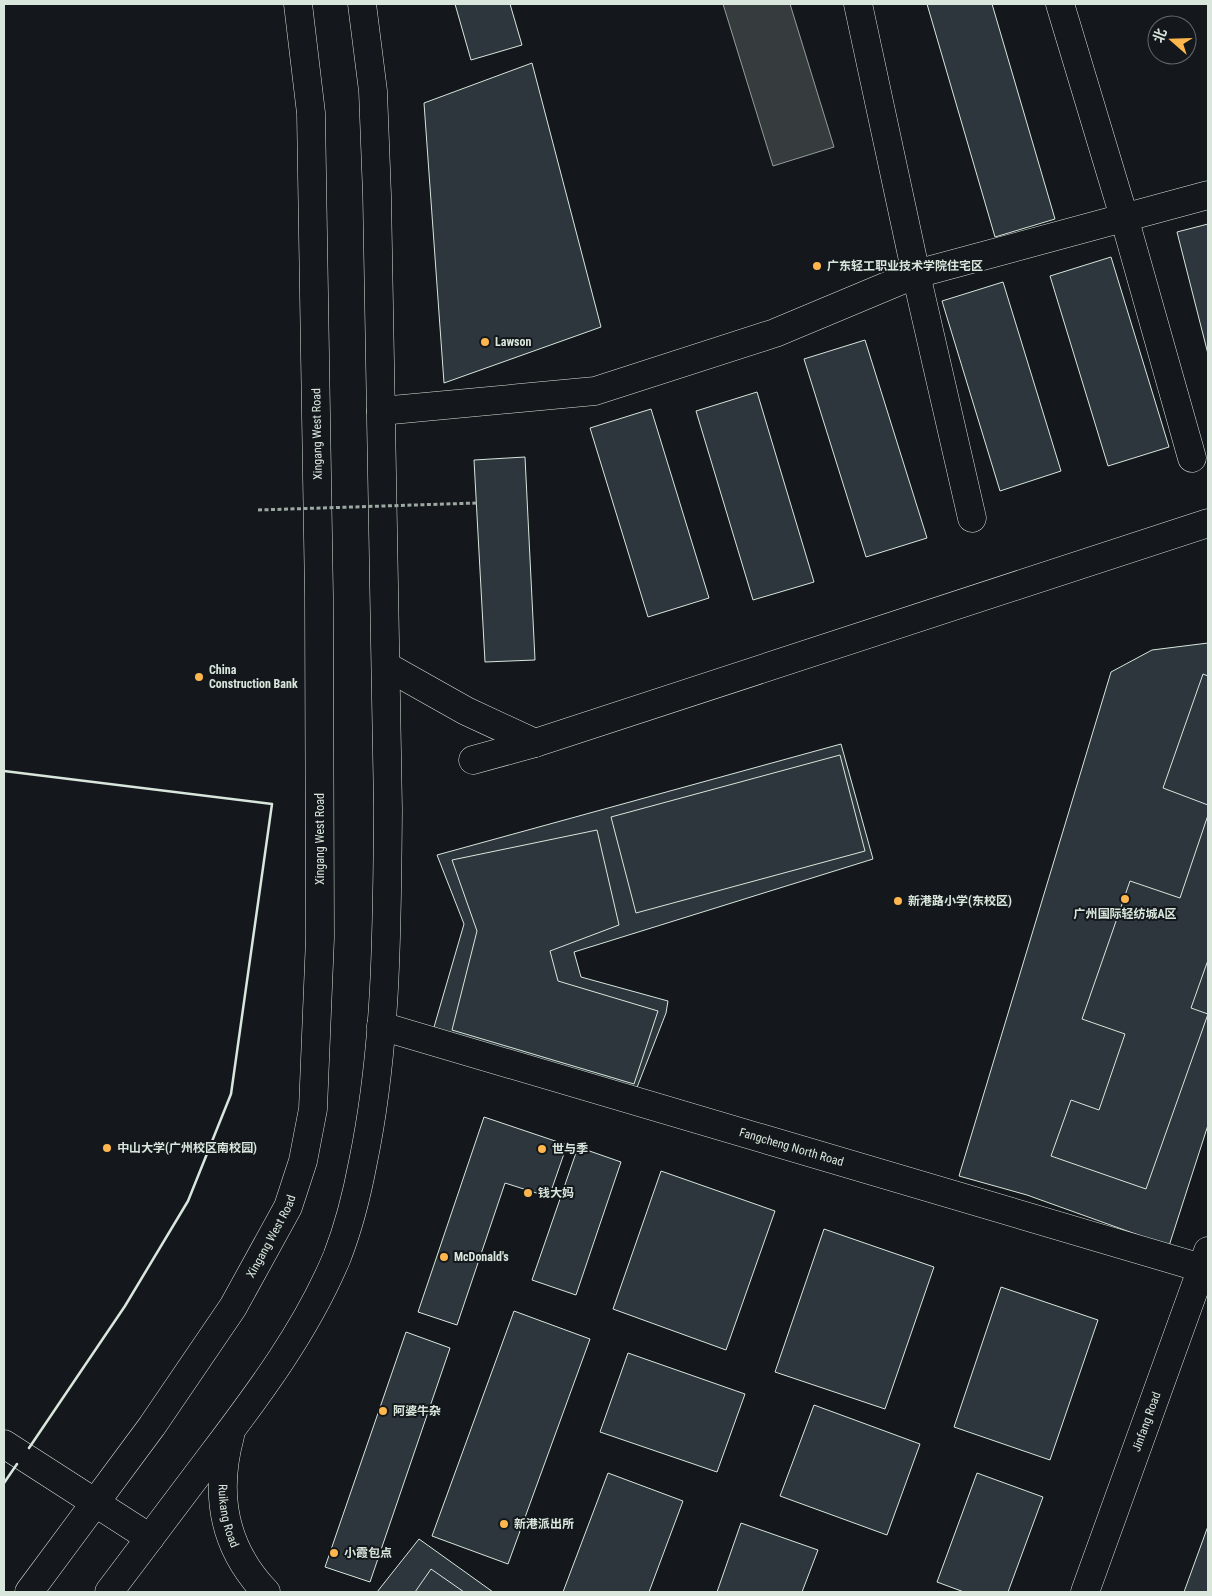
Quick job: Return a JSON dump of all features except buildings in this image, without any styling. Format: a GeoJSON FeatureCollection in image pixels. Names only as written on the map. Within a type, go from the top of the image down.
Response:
{"type":"FeatureCollection","features":[{"type":"Feature","properties":{"kind":"main road","name":"Xingang West Road"},"geometry":{"type":"LineString","coordinates":[[29,1592],[181,1385],[233,1307],[288,1207],[303,1161],[313,1108],[320,938],[319,576],[311,114],[298,4]]}},
{"type":"Feature","properties":{"kind":"main road"},"geometry":{"type":"LineString","coordinates":[[109,1592],[231,1430],[299,1332],[337,1256],[356,1200],[369,1133],[381,1026],[387,908],[386,666],[373,90],[362,4]]}},
{"type":"Feature","properties":{"kind":"main road"},"geometry":{"type":"LineString","coordinates":[[858,4],[916,274],[972,518]]}},
{"type":"Feature","properties":{"kind":"main road"},"geometry":{"type":"LineString","coordinates":[[1060,4],[1124,218],[1192,458]]}},
{"type":"Feature","properties":{"kind":"main road"},"geometry":{"type":"LineString","coordinates":[[381,411],[596,391],[774,333],[916,274],[1208,195]]}},
{"type":"Feature","properties":{"kind":"main road"},"geometry":{"type":"LineString","coordinates":[[473,760],[535,743],[1208,523]]}},
{"type":"Feature","properties":{"kind":"main road"},"geometry":{"type":"LineString","coordinates":[[386,666],[466,712],[535,743]]}},
{"type":"Feature","properties":{"kind":"main road","name":"Fangcheng North Road"},"geometry":{"type":"LineString","coordinates":[[381,1026],[1206,1263]]}},
{"type":"Feature","properties":{"kind":"main road","name":"Jinfang Road"},"geometry":{"type":"LineString","coordinates":[[1086,1592],[1206,1263]]}},
{"type":"Feature","properties":{"kind":"main road","name":"Ruikang Road"},"geometry":{"type":"LineString","coordinates":[[231,1430],[226,1452],[222,1491],[225,1520],[234,1549],[252,1578],[266,1592]]}},
{"type":"Feature","properties":{"kind":"main road"},"geometry":{"type":"LineString","coordinates":[[13,1450],[150,1538]]}},
{"type":"Feature","properties":{"kind":"path"},"geometry":{"type":"LineString","coordinates":[[258,510],[477,504]]}},
{"type":"Feature","properties":{"kind":"shaded area"},"geometry":{"type":"Polygon","coordinates":[[[723,4],[790,4],[834,147],[773,166],[723,4]]]}},
{"type":"Feature","properties":{"kind":"wall"},"geometry":{"type":"LineString","coordinates":[[4,771],[272,804],[231,1094],[188,1201],[125,1306],[29,1448]]}},
{"type":"Feature","properties":{"kind":"wall"},"geometry":{"type":"LineString","coordinates":[[4,1483],[17,1464]]}},
{"type":"Feature","properties":{"kind":"place","name":"广东轻工职业技术学院住宅区"},"geometry":{"type":"Point","coordinates":[817,266]}},
{"type":"Feature","properties":{"kind":"place","name":"Lawson"},"geometry":{"type":"Point","coordinates":[485,342]}},
{"type":"Feature","properties":{"kind":"place","name":"China Construction Bank"},"geometry":{"type":"Point","coordinates":[199,677]}},
{"type":"Feature","properties":{"kind":"place","name":"广州国际轻纺城A区"},"geometry":{"type":"Point","coordinates":[1125,899]}},
{"type":"Feature","properties":{"kind":"place","name":"新港路小学(东校区)"},"geometry":{"type":"Point","coordinates":[898,901]}},
{"type":"Feature","properties":{"kind":"place","name":"中山大学(广州校区南校园)"},"geometry":{"type":"Point","coordinates":[107,1148]}},
{"type":"Feature","properties":{"kind":"place","name":"世与季"},"geometry":{"type":"Point","coordinates":[542,1149]}},
{"type":"Feature","properties":{"kind":"place","name":"钱大妈"},"geometry":{"type":"Point","coordinates":[528,1193]}},
{"type":"Feature","properties":{"kind":"place","name":"McDonald's"},"geometry":{"type":"Point","coordinates":[444,1257]}},
{"type":"Feature","properties":{"kind":"place","name":"阿婆牛杂"},"geometry":{"type":"Point","coordinates":[383,1411]}},
{"type":"Feature","properties":{"kind":"place","name":"新港派出所"},"geometry":{"type":"Point","coordinates":[504,1524]}},
{"type":"Feature","properties":{"kind":"place","name":"小霞包点"},"geometry":{"type":"Point","coordinates":[334,1553]}}]}
